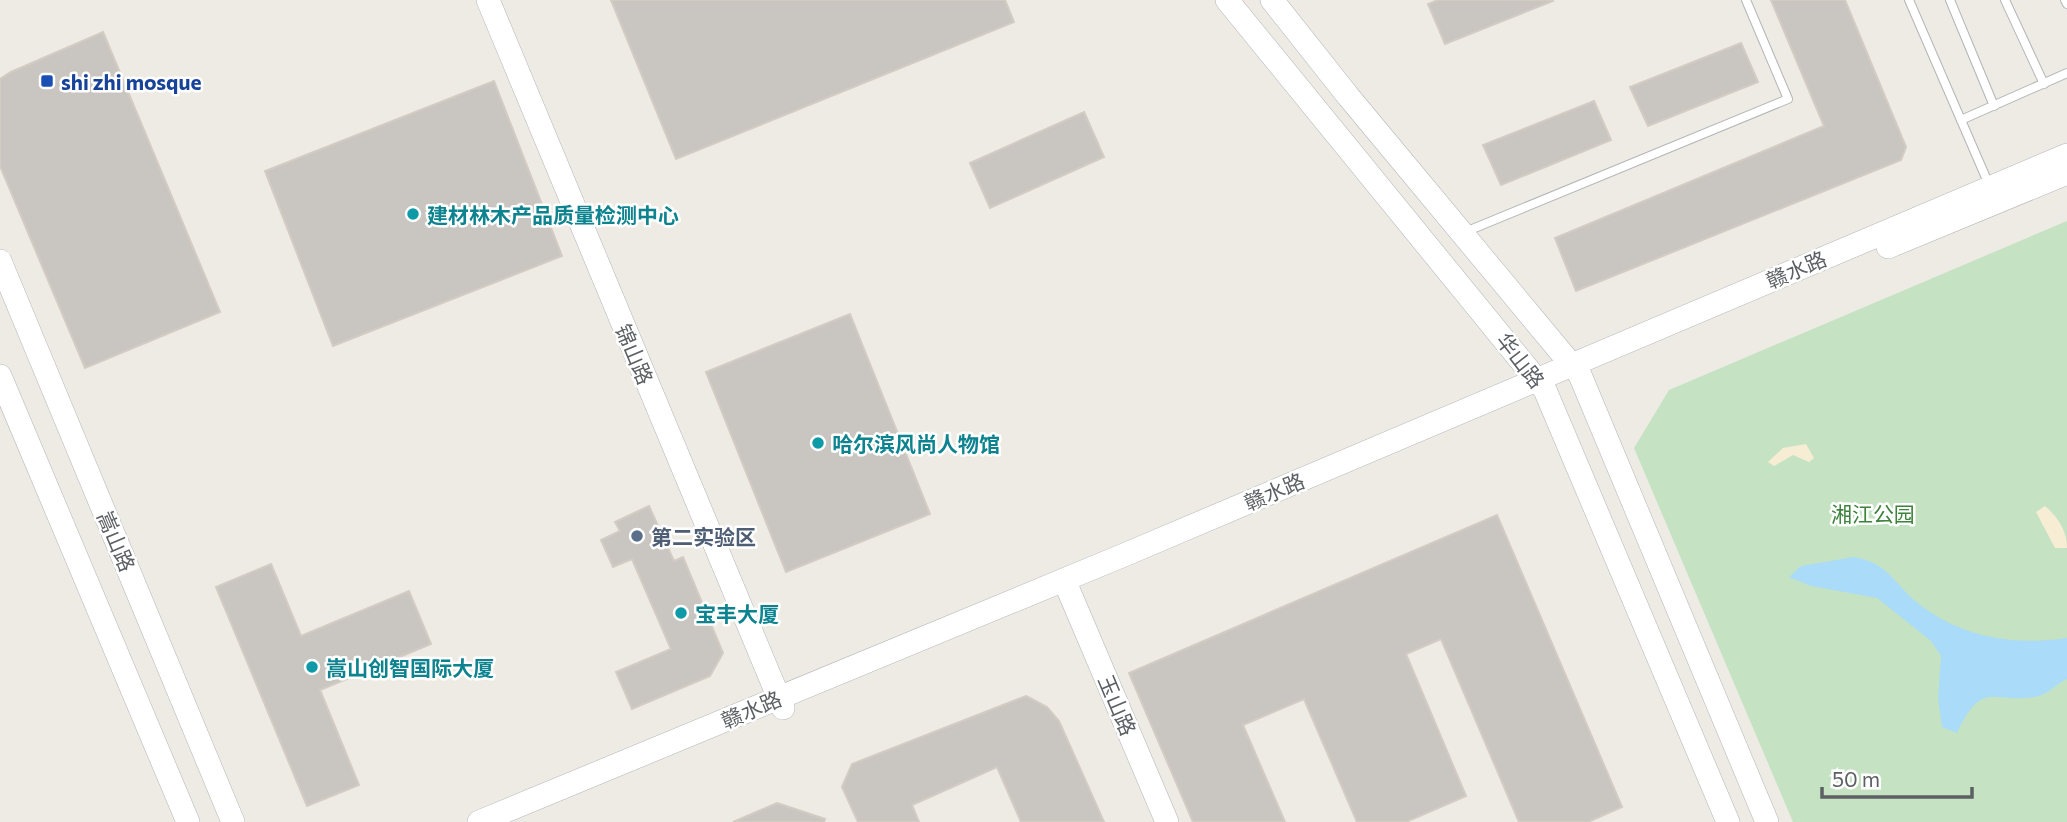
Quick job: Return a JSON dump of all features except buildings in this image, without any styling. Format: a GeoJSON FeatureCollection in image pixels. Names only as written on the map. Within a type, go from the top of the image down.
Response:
{"type":"FeatureCollection","features":[{"type":"Feature","properties":{"kind":"main road","name":"锦山路"},"geometry":{"type":"LineString","coordinates":[[488,0],[780,703]]}},
{"type":"Feature","properties":{"kind":"main road","name":"华山路"},"geometry":{"type":"LineString","coordinates":[[1227,0],[1541,384],[1728,822]]}},
{"type":"Feature","properties":{"kind":"main road","name":"华山路"},"geometry":{"type":"LineString","coordinates":[[1279,3],[1348,96],[1575,370],[1767,822]]}},
{"type":"Feature","properties":{"kind":"main road","name":"赣水路"},"geometry":{"type":"LineString","coordinates":[[1575,370],[2067,155]]}},
{"type":"Feature","properties":{"kind":"main road","name":"赣水路"},"geometry":{"type":"LineString","coordinates":[[513,822],[1136,549],[2067,173]]}},
{"type":"Feature","properties":{"kind":"main road","name":"嵩山路"},"geometry":{"type":"LineString","coordinates":[[0,261],[233,822]]}},
{"type":"Feature","properties":{"kind":"main road","name":"嵩山路"},"geometry":{"type":"LineString","coordinates":[[0,376],[188,822]]}},
{"type":"Feature","properties":{"kind":"main road","name":"赣水路"},"geometry":{"type":"LineString","coordinates":[[479,822],[1068,589],[1541,384]]}},
{"type":"Feature","properties":{"kind":"main road","name":"玉山路"},"geometry":{"type":"LineString","coordinates":[[1068,589],[1167,822]]}},
{"type":"Feature","properties":{"kind":"lane"},"geometry":{"type":"LineString","coordinates":[[1462,233],[1788,99],[1746,0]]}},
{"type":"Feature","properties":{"kind":"lane"},"geometry":{"type":"LineString","coordinates":[[1909,0],[1990,187]]}},
{"type":"Feature","properties":{"kind":"lane"},"geometry":{"type":"LineString","coordinates":[[1950,0],[1994,106]]}},
{"type":"Feature","properties":{"kind":"lane"},"geometry":{"type":"LineString","coordinates":[[2005,0],[2043,83]]}},
{"type":"Feature","properties":{"kind":"lane"},"geometry":{"type":"LineString","coordinates":[[1961,120],[2067,73]]}},
{"type":"Feature","properties":{"kind":"green space","name":"湘江公园"},"geometry":{"type":"Polygon","coordinates":[[[2067,221],[2067,822],[1793,822],[1634,448],[1669,390],[2067,221]]]}},
{"type":"Feature","properties":{"kind":"sand"},"geometry":{"type":"Polygon","coordinates":[[[1806,444],[1814,458],[1809,462],[1793,455],[1774,466],[1768,462],[1783,448],[1806,444]]]}},
{"type":"Feature","properties":{"kind":"sand"},"geometry":{"type":"Polygon","coordinates":[[[2045,506],[2061,525],[2067,548],[2055,548],[2036,512],[2045,506]]]}},
{"type":"Feature","properties":{"kind":"water"},"geometry":{"type":"Polygon","coordinates":[[[1854,557],[1882,568],[1931,613],[1967,630],[1986,636],[2026,641],[2067,638],[2067,679],[2039,696],[1983,699],[1966,715],[1957,733],[1942,727],[1938,698],[1941,656],[1931,641],[1877,598],[1811,586],[1789,577],[1801,566],[1854,557]]]}},
{"type":"Feature","properties":{"kind":"place","name":"shi zhi mosque"},"geometry":{"type":"Point","coordinates":[47,81]}},
{"type":"Feature","properties":{"kind":"place","name":"建材林木产品质量检测中心"},"geometry":{"type":"Point","coordinates":[413,214]}},
{"type":"Feature","properties":{"kind":"place","name":"哈尔滨风尚人物馆"},"geometry":{"type":"Point","coordinates":[818,443]}},
{"type":"Feature","properties":{"kind":"place","name":"第二实验区"},"geometry":{"type":"Point","coordinates":[637,536]}},
{"type":"Feature","properties":{"kind":"place","name":"宝丰大厦"},"geometry":{"type":"Point","coordinates":[681,613]}},
{"type":"Feature","properties":{"kind":"place","name":"嵩山创智国际大厦"},"geometry":{"type":"Point","coordinates":[312,667]}}]}
